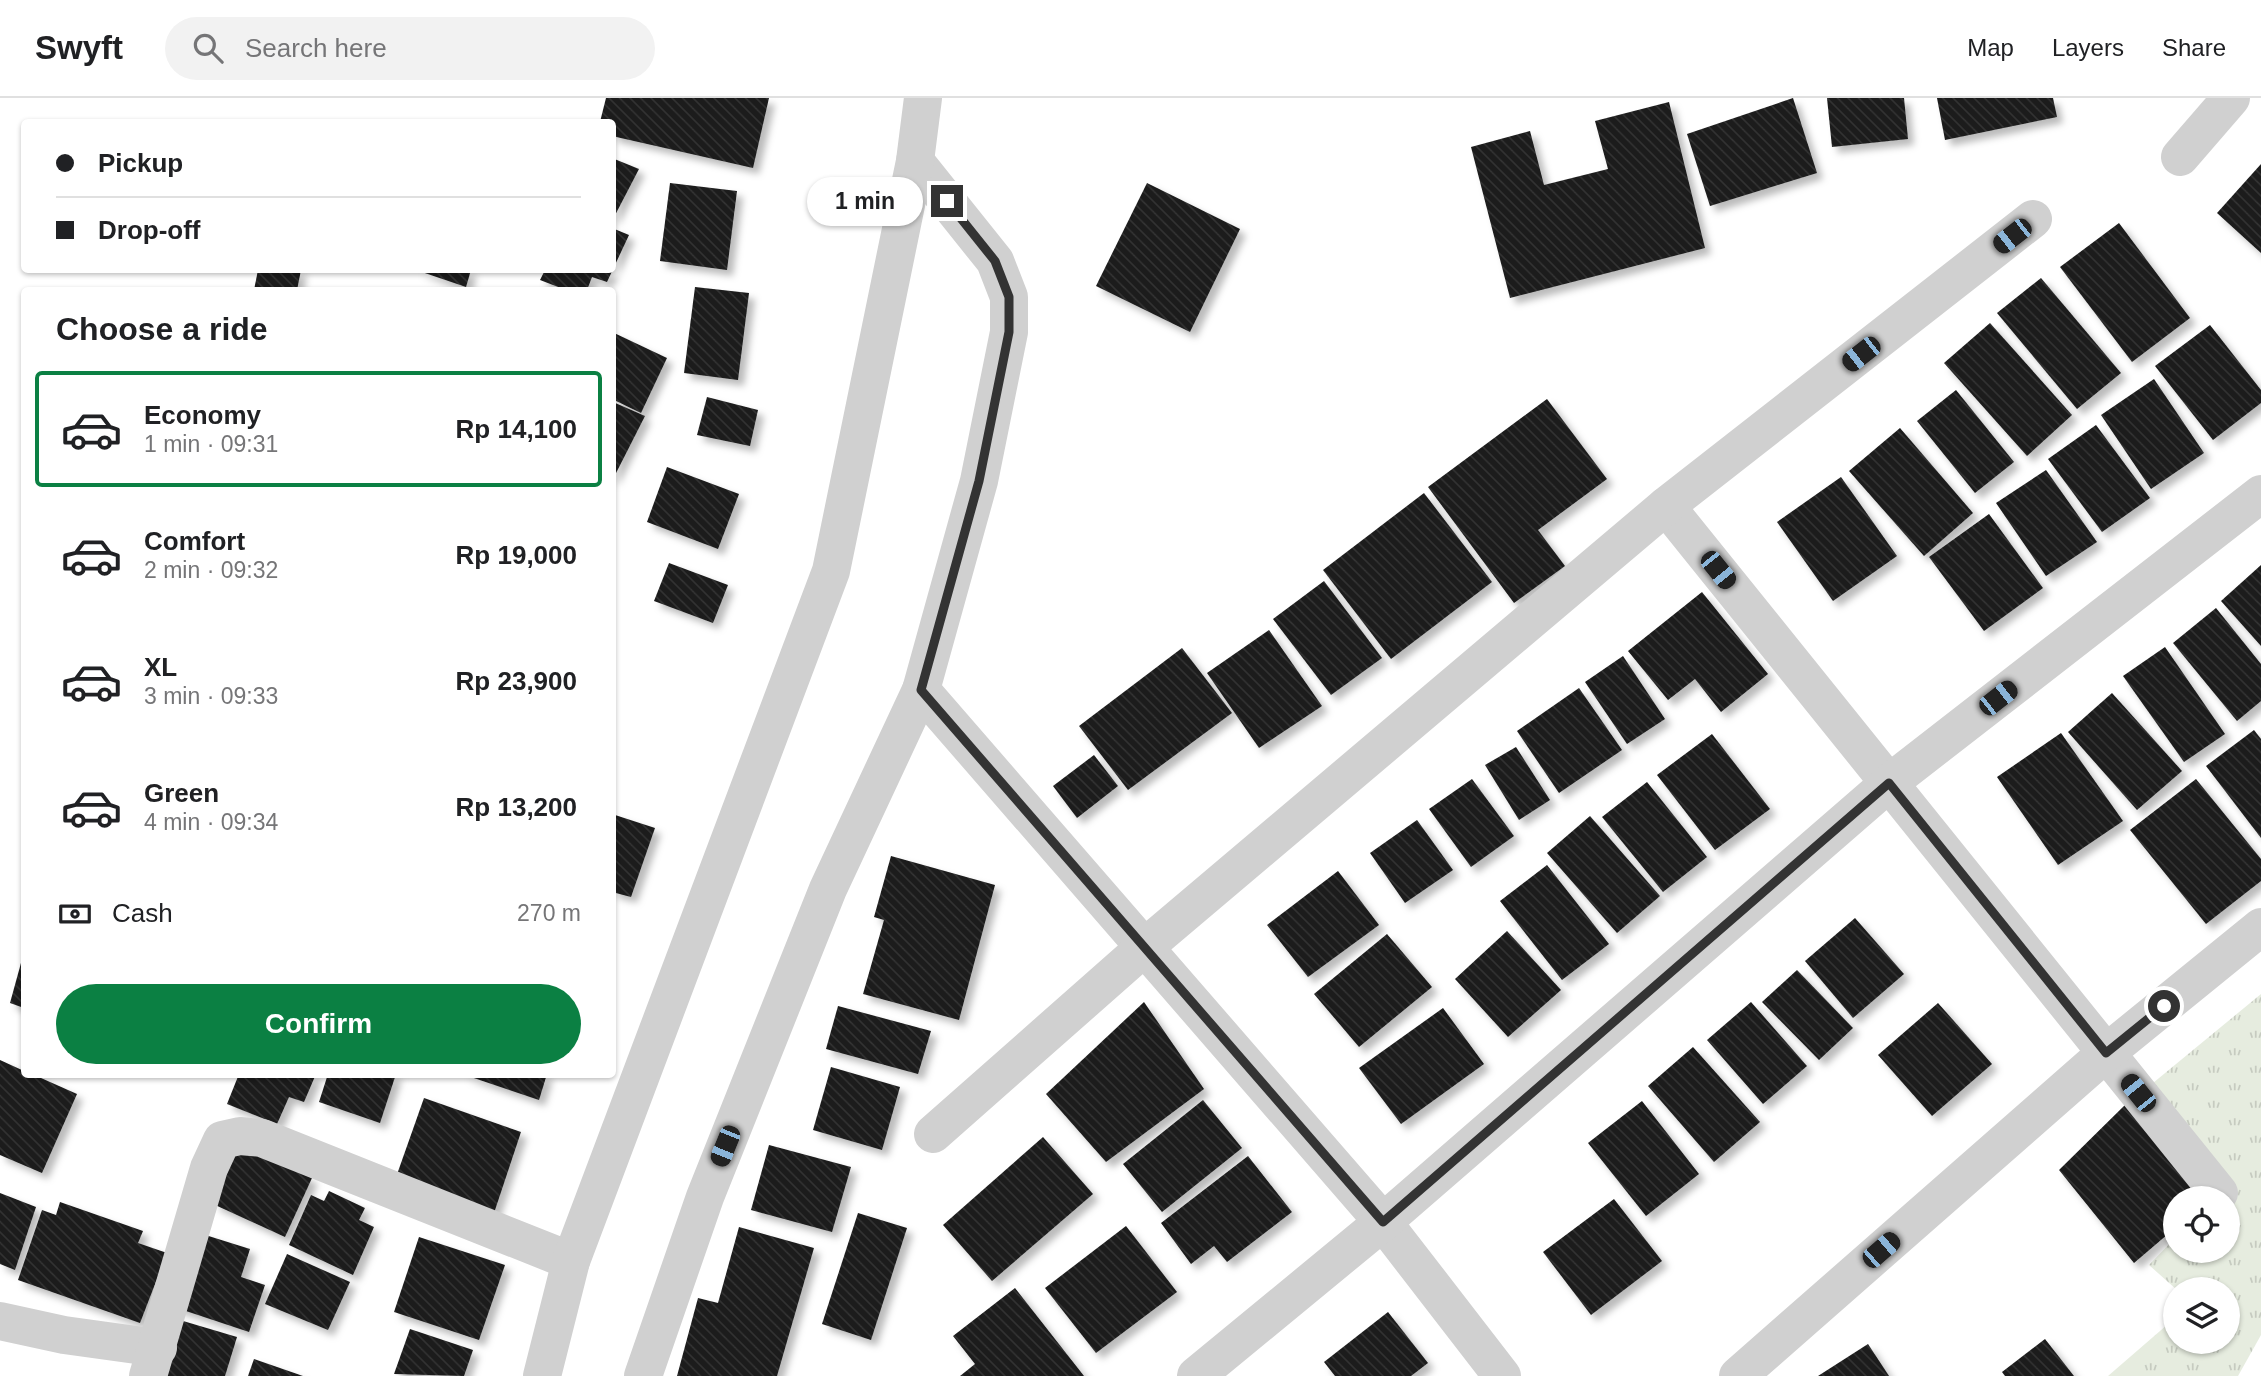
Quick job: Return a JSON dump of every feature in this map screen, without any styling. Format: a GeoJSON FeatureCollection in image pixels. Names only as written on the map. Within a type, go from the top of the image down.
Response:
{"type":"FeatureCollection","features":[{"type":"Feature","properties":{"kind":"street"},"geometry":{"type":"LineString","coordinates":[[542,1376],[570,1261],[831,572],[915,161],[923,98]]}},
{"type":"Feature","properties":{"kind":"street"},"geometry":{"type":"LineString","coordinates":[[2180,157],[2231,98]]}},
{"type":"Feature","properties":{"kind":"street"},"geometry":{"type":"LineString","coordinates":[[643,1376],[705,1197],[828,889],[921,690],[979,481],[1009,332],[1009,297],[995,261],[915,161]]}},
{"type":"Feature","properties":{"kind":"street"},"geometry":{"type":"LineString","coordinates":[[933,1134],[1146,946],[1666,506],[2033,219]]}},
{"type":"Feature","properties":{"kind":"street"},"geometry":{"type":"LineString","coordinates":[[1196,1376],[1383,1222],[1889,783],[2261,494]]}},
{"type":"Feature","properties":{"kind":"street"},"geometry":{"type":"LineString","coordinates":[[1666,506],[2213,1186]]}},
{"type":"Feature","properties":{"kind":"street"},"geometry":{"type":"LineString","coordinates":[[921,690],[1383,1222],[1502,1376]]}},
{"type":"Feature","properties":{"kind":"street"},"geometry":{"type":"LineString","coordinates":[[1738,1376],[2106,1053],[2261,927]]}},
{"type":"Feature","properties":{"kind":"street"},"geometry":{"type":"LineString","coordinates":[[0,1321],[64,1335],[153,1362],[209,1168],[222,1140],[240,1136],[262,1138],[570,1261]]}},
{"type":"Feature","properties":{"kind":"green space"},"geometry":{"type":"Polygon","coordinates":[[[2261,994],[2261,1335],[2238,1376],[2108,1376],[2163,1328],[2163,1354],[2240,1354],[2240,1277],[2163,1278],[2149,1265],[2163,1250],[2163,1263],[2240,1263],[2240,1186],[2220,1186],[2153,1083],[2261,994]]]}},
{"type":"Feature","properties":{"kind":"building"},"geometry":{"type":"Polygon","coordinates":[[[606,98],[769,98],[753,168],[616,137],[616,119],[601,119],[606,98]]]}},
{"type":"Feature","properties":{"kind":"building"},"geometry":{"type":"Polygon","coordinates":[[[1793,98],[1817,173],[1710,206],[1687,134],[1793,98]]]}},
{"type":"Feature","properties":{"kind":"building"},"geometry":{"type":"Polygon","coordinates":[[[1827,98],[1904,98],[1908,139],[1832,147],[1827,98]]]}},
{"type":"Feature","properties":{"kind":"building"},"geometry":{"type":"Polygon","coordinates":[[[1937,98],[2053,98],[2057,117],[1945,140],[1937,98]]]}},
{"type":"Feature","properties":{"kind":"building"},"geometry":{"type":"Polygon","coordinates":[[[1669,102],[1705,248],[1510,298],[1471,147],[1530,131],[1544,185],[1608,169],[1595,121],[1669,102]]]}},
{"type":"Feature","properties":{"kind":"building"},"geometry":{"type":"Polygon","coordinates":[[[616,160],[639,169],[616,213],[616,160]]]}},
{"type":"Feature","properties":{"kind":"building"},"geometry":{"type":"Polygon","coordinates":[[[2261,164],[2261,253],[2217,213],[2261,164]]]}},
{"type":"Feature","properties":{"kind":"building"},"geometry":{"type":"Polygon","coordinates":[[[670,183],[737,191],[727,270],[660,261],[670,183]]]}},
{"type":"Feature","properties":{"kind":"building"},"geometry":{"type":"Polygon","coordinates":[[[1147,183],[1240,229],[1190,332],[1096,286],[1147,183]]]}},
{"type":"Feature","properties":{"kind":"building"},"geometry":{"type":"Polygon","coordinates":[[[2119,223],[2190,318],[2132,362],[2060,267],[2119,223]]]}},
{"type":"Feature","properties":{"kind":"building"},"geometry":{"type":"Polygon","coordinates":[[[616,230],[629,235],[616,263],[616,230]]]}},
{"type":"Feature","properties":{"kind":"building"},"geometry":{"type":"Polygon","coordinates":[[[257,273],[300,273],[298,287],[255,287],[257,273]]]}},
{"type":"Feature","properties":{"kind":"building"},"geometry":{"type":"Polygon","coordinates":[[[425,273],[470,273],[466,287],[425,273]]]}},
{"type":"Feature","properties":{"kind":"building"},"geometry":{"type":"Polygon","coordinates":[[[544,273],[611,273],[607,282],[592,277],[588,287],[558,287],[540,280],[544,273]]]}},
{"type":"Feature","properties":{"kind":"building"},"geometry":{"type":"Polygon","coordinates":[[[2041,278],[2121,373],[2077,409],[1997,313],[2041,278]]]}},
{"type":"Feature","properties":{"kind":"building"},"geometry":{"type":"Polygon","coordinates":[[[695,287],[749,293],[738,380],[684,373],[695,287]]]}},
{"type":"Feature","properties":{"kind":"building"},"geometry":{"type":"Polygon","coordinates":[[[1990,323],[2072,415],[2027,456],[1944,363],[1990,323]]]}},
{"type":"Feature","properties":{"kind":"building"},"geometry":{"type":"Polygon","coordinates":[[[2210,325],[2261,390],[2261,403],[2213,440],[2155,366],[2210,325]]]}},
{"type":"Feature","properties":{"kind":"building"},"geometry":{"type":"Polygon","coordinates":[[[616,334],[667,358],[641,413],[616,401],[616,334]]]}},
{"type":"Feature","properties":{"kind":"building"},"geometry":{"type":"Polygon","coordinates":[[[2154,379],[2204,453],[2151,489],[2101,415],[2154,379]]]}},
{"type":"Feature","properties":{"kind":"building"},"geometry":{"type":"Polygon","coordinates":[[[1956,390],[2014,462],[1975,493],[1917,421],[1956,390]]]}},
{"type":"Feature","properties":{"kind":"building"},"geometry":{"type":"Polygon","coordinates":[[[707,397],[758,410],[750,446],[697,435],[707,397]]]}},
{"type":"Feature","properties":{"kind":"building"},"geometry":{"type":"Polygon","coordinates":[[[1547,399],[1607,479],[1538,530],[1565,566],[1514,603],[1428,487],[1547,399]]]}},
{"type":"Feature","properties":{"kind":"building"},"geometry":{"type":"Polygon","coordinates":[[[616,403],[645,416],[616,473],[616,403]]]}},
{"type":"Feature","properties":{"kind":"building"},"geometry":{"type":"Polygon","coordinates":[[[2096,425],[2150,498],[2102,532],[2048,459],[2096,425]]]}},
{"type":"Feature","properties":{"kind":"building"},"geometry":{"type":"Polygon","coordinates":[[[1900,428],[1973,513],[1924,556],[1849,471],[1900,428]]]}},
{"type":"Feature","properties":{"kind":"building"},"geometry":{"type":"Polygon","coordinates":[[[667,467],[739,494],[718,549],[647,522],[667,467]]]}},
{"type":"Feature","properties":{"kind":"building"},"geometry":{"type":"Polygon","coordinates":[[[2046,470],[2097,542],[2046,576],[1996,503],[2046,470]]]}},
{"type":"Feature","properties":{"kind":"building"},"geometry":{"type":"Polygon","coordinates":[[[1841,477],[1897,556],[1833,601],[1777,522],[1841,477]]]}},
{"type":"Feature","properties":{"kind":"building"},"geometry":{"type":"Polygon","coordinates":[[[1424,493],[1492,582],[1391,659],[1323,570],[1424,493]]]}},
{"type":"Feature","properties":{"kind":"building"},"geometry":{"type":"Polygon","coordinates":[[[1989,514],[2043,588],[1984,631],[1929,557],[1989,514]]]}},
{"type":"Feature","properties":{"kind":"building"},"geometry":{"type":"Polygon","coordinates":[[[669,563],[728,585],[713,623],[654,601],[669,563]]]}},
{"type":"Feature","properties":{"kind":"building"},"geometry":{"type":"Polygon","coordinates":[[[2261,565],[2261,646],[2221,601],[2261,565]]]}},
{"type":"Feature","properties":{"kind":"building"},"geometry":{"type":"Polygon","coordinates":[[[1324,581],[1382,658],[1331,695],[1273,619],[1324,581]]]}},
{"type":"Feature","properties":{"kind":"building"},"geometry":{"type":"Polygon","coordinates":[[[1702,592],[1768,674],[1721,712],[1695,679],[1668,700],[1628,651],[1702,592]]]}},
{"type":"Feature","properties":{"kind":"building"},"geometry":{"type":"Polygon","coordinates":[[[2216,608],[2261,664],[2261,701],[2237,721],[2173,643],[2216,608]]]}},
{"type":"Feature","properties":{"kind":"building"},"geometry":{"type":"Polygon","coordinates":[[[1269,630],[1322,706],[1259,748],[1207,673],[1269,630]]]}},
{"type":"Feature","properties":{"kind":"building"},"geometry":{"type":"Polygon","coordinates":[[[2165,647],[2225,734],[2184,762],[2123,676],[2165,647]]]}},
{"type":"Feature","properties":{"kind":"building"},"geometry":{"type":"Polygon","coordinates":[[[1182,648],[1232,713],[1128,790],[1079,726],[1182,648]]]}},
{"type":"Feature","properties":{"kind":"building"},"geometry":{"type":"Polygon","coordinates":[[[1623,656],[1665,719],[1627,744],[1585,682],[1623,656]]]}},
{"type":"Feature","properties":{"kind":"building"},"geometry":{"type":"Polygon","coordinates":[[[1579,688],[1622,750],[1559,793],[1517,731],[1579,688]]]}},
{"type":"Feature","properties":{"kind":"building"},"geometry":{"type":"Polygon","coordinates":[[[2112,693],[2182,771],[2137,810],[2068,732],[2112,693]]]}},
{"type":"Feature","properties":{"kind":"building"},"geometry":{"type":"Polygon","coordinates":[[[2254,730],[2261,739],[2261,838],[2206,766],[2254,730]]]}},
{"type":"Feature","properties":{"kind":"building"},"geometry":{"type":"Polygon","coordinates":[[[2061,733],[2123,821],[2058,865],[1997,777],[2061,733]]]}},
{"type":"Feature","properties":{"kind":"building"},"geometry":{"type":"Polygon","coordinates":[[[1712,734],[1770,809],[1715,850],[1657,775],[1712,734]]]}},
{"type":"Feature","properties":{"kind":"building"},"geometry":{"type":"Polygon","coordinates":[[[1516,747],[1550,800],[1519,820],[1485,765],[1516,747]]]}},
{"type":"Feature","properties":{"kind":"building"},"geometry":{"type":"Polygon","coordinates":[[[1094,755],[1118,786],[1077,818],[1053,786],[1094,755]]]}},
{"type":"Feature","properties":{"kind":"building"},"geometry":{"type":"Polygon","coordinates":[[[1472,779],[1514,836],[1471,867],[1429,809],[1472,779]]]}},
{"type":"Feature","properties":{"kind":"building"},"geometry":{"type":"Polygon","coordinates":[[[2196,779],[2261,859],[2261,881],[2206,924],[2130,830],[2196,779]]]}},
{"type":"Feature","properties":{"kind":"building"},"geometry":{"type":"Polygon","coordinates":[[[1647,782],[1707,857],[1663,892],[1602,817],[1647,782]]]}},
{"type":"Feature","properties":{"kind":"building"},"geometry":{"type":"Polygon","coordinates":[[[616,815],[655,828],[631,897],[616,893],[616,815]]]}},
{"type":"Feature","properties":{"kind":"building"},"geometry":{"type":"Polygon","coordinates":[[[1590,816],[1660,896],[1617,933],[1547,853],[1590,816]]]}},
{"type":"Feature","properties":{"kind":"building"},"geometry":{"type":"Polygon","coordinates":[[[1417,820],[1453,870],[1405,903],[1370,853],[1417,820]]]}},
{"type":"Feature","properties":{"kind":"building"},"geometry":{"type":"Polygon","coordinates":[[[891,856],[995,885],[959,1020],[863,994],[884,920],[874,917],[891,856]]]}},
{"type":"Feature","properties":{"kind":"building"},"geometry":{"type":"Polygon","coordinates":[[[1547,865],[1609,944],[1562,980],[1500,901],[1547,865]]]}},
{"type":"Feature","properties":{"kind":"building"},"geometry":{"type":"Polygon","coordinates":[[[1338,871],[1379,925],[1308,977],[1267,925],[1338,871]]]}},
{"type":"Feature","properties":{"kind":"building"},"geometry":{"type":"Polygon","coordinates":[[[1855,918],[1904,974],[1853,1018],[1805,961],[1855,918]]]}},
{"type":"Feature","properties":{"kind":"building"},"geometry":{"type":"Polygon","coordinates":[[[1507,931],[1561,990],[1508,1037],[1455,979],[1507,931]]]}},
{"type":"Feature","properties":{"kind":"building"},"geometry":{"type":"Polygon","coordinates":[[[1387,934],[1432,987],[1359,1047],[1314,994],[1387,934]]]}},
{"type":"Feature","properties":{"kind":"building"},"geometry":{"type":"Polygon","coordinates":[[[21,963],[21,1007],[10,1003],[21,963]]]}},
{"type":"Feature","properties":{"kind":"building"},"geometry":{"type":"Polygon","coordinates":[[[1797,970],[1853,1028],[1819,1060],[1762,1002],[1797,970]]]}},
{"type":"Feature","properties":{"kind":"building"},"geometry":{"type":"Polygon","coordinates":[[[1144,1002],[1204,1089],[1106,1162],[1046,1094],[1144,1002]]]}},
{"type":"Feature","properties":{"kind":"building"},"geometry":{"type":"Polygon","coordinates":[[[1751,1002],[1807,1066],[1763,1104],[1707,1040],[1751,1002]]]}},
{"type":"Feature","properties":{"kind":"building"},"geometry":{"type":"Polygon","coordinates":[[[1938,1003],[1992,1064],[1932,1116],[1878,1055],[1938,1003]]]}},
{"type":"Feature","properties":{"kind":"building"},"geometry":{"type":"Polygon","coordinates":[[[838,1006],[931,1031],[918,1074],[826,1049],[838,1006]]]}},
{"type":"Feature","properties":{"kind":"building"},"geometry":{"type":"Polygon","coordinates":[[[1443,1008],[1484,1064],[1401,1124],[1359,1068],[1443,1008]]]}},
{"type":"Feature","properties":{"kind":"building"},"geometry":{"type":"Polygon","coordinates":[[[1693,1047],[1760,1122],[1714,1162],[1648,1086],[1693,1047]]]}},
{"type":"Feature","properties":{"kind":"building"},"geometry":{"type":"Polygon","coordinates":[[[0,1060],[21,1070],[21,1078],[41,1078],[77,1094],[42,1173],[0,1155],[0,1060]]]}},
{"type":"Feature","properties":{"kind":"building"},"geometry":{"type":"Polygon","coordinates":[[[831,1067],[900,1087],[882,1150],[813,1130],[831,1067]]]}},
{"type":"Feature","properties":{"kind":"building"},"geometry":{"type":"Polygon","coordinates":[[[237,1078],[314,1078],[304,1102],[289,1097],[277,1124],[227,1104],[237,1078]]]}},
{"type":"Feature","properties":{"kind":"building"},"geometry":{"type":"Polygon","coordinates":[[[327,1078],[395,1078],[380,1123],[319,1102],[327,1078]]]}},
{"type":"Feature","properties":{"kind":"building"},"geometry":{"type":"Polygon","coordinates":[[[474,1078],[546,1078],[539,1100],[474,1078]]]}},
{"type":"Feature","properties":{"kind":"building"},"geometry":{"type":"Polygon","coordinates":[[[424,1098],[521,1132],[494,1213],[395,1180],[424,1098]]]}},
{"type":"Feature","properties":{"kind":"building"},"geometry":{"type":"Polygon","coordinates":[[[1203,1100],[1242,1148],[1162,1212],[1123,1164],[1203,1100]]]}},
{"type":"Feature","properties":{"kind":"building"},"geometry":{"type":"Polygon","coordinates":[[[1642,1101],[1699,1174],[1646,1216],[1588,1143],[1642,1101]]]}},
{"type":"Feature","properties":{"kind":"building"},"geometry":{"type":"Polygon","coordinates":[[[2126,1104],[2191,1186],[2163,1186],[2163,1238],[2134,1263],[2059,1170],[2126,1104]]]}},
{"type":"Feature","properties":{"kind":"building"},"geometry":{"type":"Polygon","coordinates":[[[1043,1137],[1093,1194],[992,1281],[943,1225],[1043,1137]]]}},
{"type":"Feature","properties":{"kind":"building"},"geometry":{"type":"Polygon","coordinates":[[[769,1145],[851,1167],[832,1232],[751,1210],[769,1145]]]}},
{"type":"Feature","properties":{"kind":"building"},"geometry":{"type":"Polygon","coordinates":[[[239,1146],[312,1178],[285,1237],[213,1204],[239,1146]]]}},
{"type":"Feature","properties":{"kind":"building"},"geometry":{"type":"Polygon","coordinates":[[[1248,1156],[1292,1212],[1227,1262],[1214,1246],[1191,1264],[1161,1223],[1248,1156]]]}},
{"type":"Feature","properties":{"kind":"building"},"geometry":{"type":"Polygon","coordinates":[[[329,1191],[365,1208],[359,1220],[374,1227],[353,1275],[289,1245],[311,1195],[324,1201],[329,1191]]]}},
{"type":"Feature","properties":{"kind":"building"},"geometry":{"type":"Polygon","coordinates":[[[0,1193],[36,1207],[15,1270],[0,1264],[0,1193]]]}},
{"type":"Feature","properties":{"kind":"building"},"geometry":{"type":"Polygon","coordinates":[[[1614,1199],[1662,1261],[1591,1315],[1543,1252],[1614,1199]]]}},
{"type":"Feature","properties":{"kind":"building"},"geometry":{"type":"Polygon","coordinates":[[[60,1202],[143,1231],[138,1243],[167,1253],[140,1323],[18,1280],[42,1210],[56,1215],[60,1202]]]}},
{"type":"Feature","properties":{"kind":"building"},"geometry":{"type":"Polygon","coordinates":[[[858,1213],[907,1228],[871,1340],[822,1324],[858,1213]]]}},
{"type":"Feature","properties":{"kind":"building"},"geometry":{"type":"Polygon","coordinates":[[[1126,1226],[1177,1292],[1096,1353],[1045,1288],[1126,1226]]]}},
{"type":"Feature","properties":{"kind":"building"},"geometry":{"type":"Polygon","coordinates":[[[739,1227],[814,1248],[777,1376],[677,1376],[698,1298],[718,1303],[739,1227]]]}},
{"type":"Feature","properties":{"kind":"building"},"geometry":{"type":"Polygon","coordinates":[[[199,1233],[250,1249],[241,1277],[265,1285],[249,1332],[174,1307],[199,1233]]]}},
{"type":"Feature","properties":{"kind":"building"},"geometry":{"type":"Polygon","coordinates":[[[419,1237],[505,1265],[479,1340],[394,1312],[419,1237]]]}},
{"type":"Feature","properties":{"kind":"building"},"geometry":{"type":"Polygon","coordinates":[[[287,1254],[350,1282],[328,1330],[265,1304],[287,1254]]]}},
{"type":"Feature","properties":{"kind":"building"},"geometry":{"type":"Polygon","coordinates":[[[1015,1288],[1084,1376],[960,1376],[975,1364],[953,1336],[1015,1288]]]}},
{"type":"Feature","properties":{"kind":"building"},"geometry":{"type":"Polygon","coordinates":[[[1388,1312],[1428,1363],[1411,1376],[1335,1376],[1324,1362],[1388,1312]]]}},
{"type":"Feature","properties":{"kind":"building"},"geometry":{"type":"Polygon","coordinates":[[[173,1318],[237,1337],[225,1376],[156,1376],[173,1318]]]}},
{"type":"Feature","properties":{"kind":"building"},"geometry":{"type":"Polygon","coordinates":[[[410,1329],[473,1350],[464,1376],[394,1374],[410,1329]]]}},
{"type":"Feature","properties":{"kind":"building"},"geometry":{"type":"Polygon","coordinates":[[[2045,1339],[2074,1376],[2005,1376],[2002,1372],[2045,1339]]]}},
{"type":"Feature","properties":{"kind":"building"},"geometry":{"type":"Polygon","coordinates":[[[1868,1344],[1889,1376],[1818,1376],[1868,1344]]]}},
{"type":"Feature","properties":{"kind":"building"},"geometry":{"type":"Polygon","coordinates":[[[254,1359],[303,1376],[248,1376],[254,1359]]]}},
{"type":"Feature","properties":{"kind":"route"},"geometry":{"type":"LineString","coordinates":[[947,201],[995,261],[1009,297],[1009,332],[979,481],[921,690],[1383,1222],[1889,783],[2106,1053],[2164,1006]]}}]}
